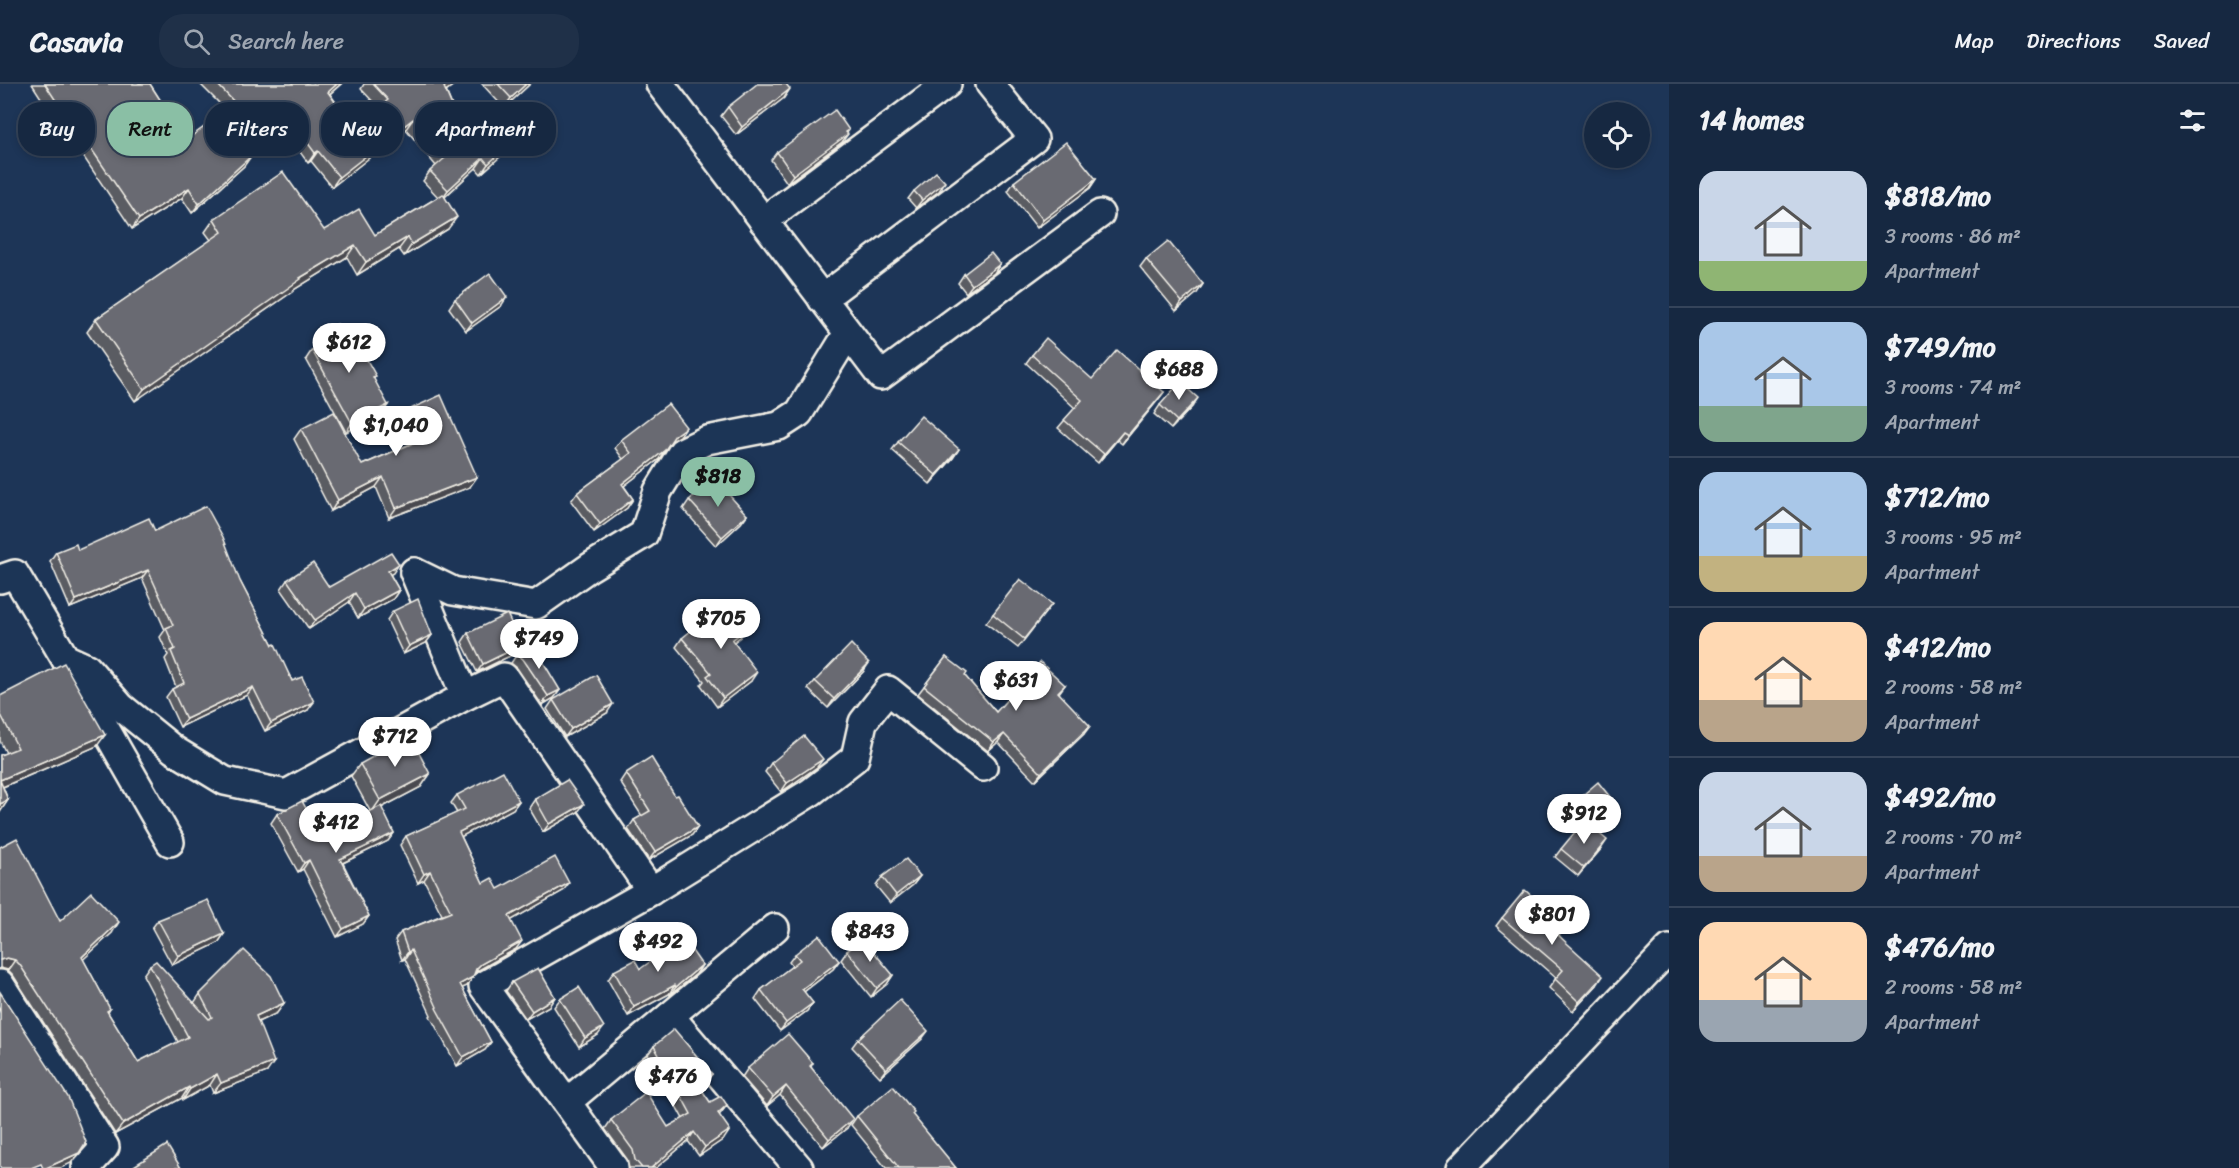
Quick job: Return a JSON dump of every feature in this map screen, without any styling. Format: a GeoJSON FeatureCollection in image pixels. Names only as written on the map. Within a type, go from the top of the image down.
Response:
{"type":"FeatureCollection","features":[{"type":"Feature","properties":{"kind":"street"},"geometry":{"type":"LineString","coordinates":[[660,84],[881,376],[1100,214]]}},
{"type":"Feature","properties":{"kind":"street"},"geometry":{"type":"LineString","coordinates":[[763,221],[946,84]]}},
{"type":"Feature","properties":{"kind":"street"},"geometry":{"type":"LineString","coordinates":[[822,299],[1034,139],[990,84]]}},
{"type":"Feature","properties":{"kind":"street"},"geometry":{"type":"LineString","coordinates":[[465,696],[414,572],[453,591],[536,605],[590,567],[644,534],[658,491],[682,452],[707,440],[779,426],[799,413],[848,333]]}},
{"type":"Feature","properties":{"kind":"street"},"geometry":{"type":"LineString","coordinates":[[0,579],[15,574],[170,842]]}},
{"type":"Feature","properties":{"kind":"street"},"geometry":{"type":"LineString","coordinates":[[65,658],[87,668],[121,707],[174,750],[225,781],[286,794],[504,677],[651,891]]}},
{"type":"Feature","properties":{"kind":"street"},"geometry":{"type":"LineString","coordinates":[[614,1168],[483,986],[651,891],[811,792],[855,758],[863,722],[888,690],[983,767]]}},
{"type":"Feature","properties":{"kind":"street"},"geometry":{"type":"LineString","coordinates":[[567,1102],[775,928]]}},
{"type":"Feature","properties":{"kind":"street"},"geometry":{"type":"LineString","coordinates":[[1461,1168],[1669,949]]}},
{"type":"Feature","properties":{"kind":"street"},"geometry":{"type":"LineString","coordinates":[[0,984],[105,1147],[86,1168]]}},
{"type":"Feature","properties":{"kind":"street"},"geometry":{"type":"LineString","coordinates":[[670,1016],[799,1168]]}},
{"type":"Feature","properties":{"kind":"building"},"geometry":{"type":"Polygon","coordinates":[[[45,84],[150,84],[162,102],[107,102],[107,156],[193,156],[193,135],[205,126],[205,156],[251,156],[199,204],[189,188],[139,219],[95,154],[95,102],[57,102],[45,84]]]}},
{"type":"Feature","properties":{"kind":"building"},"geometry":{"type":"Polygon","coordinates":[[[217,84],[337,84],[328,92],[335,102],[321,102],[321,155],[318,151],[315,153],[309,145],[309,102],[234,102],[217,84]]]}},
{"type":"Feature","properties":{"kind":"building"},"geometry":{"type":"Polygon","coordinates":[[[373,84],[449,84],[444,87],[450,102],[415,102],[415,121],[413,119],[403,127],[403,102],[385,102],[388,100],[373,84]]]}},
{"type":"Feature","properties":{"kind":"building"},"geometry":{"type":"Polygon","coordinates":[[[498,84],[526,84],[511,98],[498,84]]]}},
{"type":"Feature","properties":{"kind":"building"},"geometry":{"type":"Polygon","coordinates":[[[757,84],[786,84],[790,89],[742,127],[728,107],[757,84]]]}},
{"type":"Feature","properties":{"kind":"building"},"geometry":{"type":"Polygon","coordinates":[[[835,110],[849,130],[846,132],[848,134],[793,175],[777,152],[835,110]]]}},
{"type":"Feature","properties":{"kind":"building"},"geometry":{"type":"Polygon","coordinates":[[[1066,142],[1096,179],[1043,220],[1014,182],[1066,142]]]}},
{"type":"Feature","properties":{"kind":"building"},"geometry":{"type":"Polygon","coordinates":[[[322,156],[366,156],[339,177],[322,156]]]}},
{"type":"Feature","properties":{"kind":"building"},"geometry":{"type":"Polygon","coordinates":[[[443,156],[497,156],[488,164],[483,158],[448,190],[430,171],[445,158],[443,156]]]}},
{"type":"Feature","properties":{"kind":"building"},"geometry":{"type":"Polygon","coordinates":[[[283,172],[324,230],[359,209],[375,235],[443,194],[457,217],[412,244],[408,237],[366,262],[355,245],[300,278],[144,389],[96,319],[222,232],[214,219],[283,172]]]}},
{"type":"Feature","properties":{"kind":"building"},"geometry":{"type":"Polygon","coordinates":[[[936,172],[945,182],[922,200],[914,191],[936,172]]]}},
{"type":"Feature","properties":{"kind":"building"},"geometry":{"type":"Polygon","coordinates":[[[1168,241],[1203,284],[1182,302],[1146,259],[1168,241]]]}},
{"type":"Feature","properties":{"kind":"building"},"geometry":{"type":"Polygon","coordinates":[[[991,253],[1000,264],[972,285],[964,274],[991,253]]]}},
{"type":"Feature","properties":{"kind":"building"},"geometry":{"type":"Polygon","coordinates":[[[490,273],[507,297],[472,323],[455,299],[490,273]]]}},
{"type":"Feature","properties":{"kind":"building"},"geometry":{"type":"Polygon","coordinates":[[[337,324],[359,346],[376,376],[373,377],[388,405],[352,423],[312,350],[337,324]]]}},
{"type":"Feature","properties":{"kind":"building"},"geometry":{"type":"Polygon","coordinates":[[[1046,338],[1092,379],[1117,350],[1164,392],[1128,435],[1123,432],[1104,454],[1064,420],[1082,400],[1032,355],[1046,338]]]}},
{"type":"Feature","properties":{"kind":"building"},"geometry":{"type":"Polygon","coordinates":[[[1180,382],[1198,398],[1177,421],[1160,405],[1180,382]]]}},
{"type":"Feature","properties":{"kind":"building"},"geometry":{"type":"Polygon","coordinates":[[[441,395],[477,477],[396,508],[383,477],[338,500],[301,429],[334,412],[362,465],[420,440],[406,411],[441,395]]]}},
{"type":"Feature","properties":{"kind":"building"},"geometry":{"type":"Polygon","coordinates":[[[668,404],[686,427],[675,435],[665,450],[622,484],[633,499],[600,524],[577,493],[631,453],[621,440],[668,404]]]}},
{"type":"Feature","properties":{"kind":"building"},"geometry":{"type":"Polygon","coordinates":[[[921,416],[959,449],[936,475],[898,442],[921,416]]]}},
{"type":"Feature","properties":{"kind":"building"},"geometry":{"type":"Polygon","coordinates":[[[714,478],[747,515],[722,537],[689,500],[714,478]]]}},
{"type":"Feature","properties":{"kind":"building"},"geometry":{"type":"Polygon","coordinates":[[[206,506],[223,537],[240,581],[273,645],[275,644],[292,681],[302,677],[314,702],[271,723],[253,687],[186,719],[172,689],[184,683],[171,651],[175,649],[166,628],[173,625],[148,570],[76,600],[56,552],[76,544],[78,550],[149,518],[155,531],[206,506]]]}},
{"type":"Feature","properties":{"kind":"building"},"geometry":{"type":"Polygon","coordinates":[[[391,552],[399,564],[388,571],[399,590],[364,609],[355,593],[315,620],[287,580],[313,563],[329,587],[391,552]]]}},
{"type":"Feature","properties":{"kind":"building"},"geometry":{"type":"Polygon","coordinates":[[[1020,579],[1052,604],[1024,639],[993,614],[1020,579]]]}},
{"type":"Feature","properties":{"kind":"building"},"geometry":{"type":"Polygon","coordinates":[[[418,599],[432,635],[409,646],[393,611],[418,599]]]}},
{"type":"Feature","properties":{"kind":"building"},"geometry":{"type":"Polygon","coordinates":[[[725,603],[746,629],[732,640],[757,672],[723,698],[707,676],[711,673],[682,638],[725,603]]]}},
{"type":"Feature","properties":{"kind":"building"},"geometry":{"type":"Polygon","coordinates":[[[507,614],[522,645],[483,664],[468,633],[507,614]]]}},
{"type":"Feature","properties":{"kind":"building"},"geometry":{"type":"Polygon","coordinates":[[[851,644],[869,663],[834,699],[815,681],[851,644]]]}},
{"type":"Feature","properties":{"kind":"building"},"geometry":{"type":"Polygon","coordinates":[[[533,645],[560,690],[548,696],[523,659],[517,654],[533,645]]]}},
{"type":"Feature","properties":{"kind":"building"},"geometry":{"type":"Polygon","coordinates":[[[946,657],[967,673],[965,676],[996,712],[1040,662],[1065,685],[1058,692],[1090,726],[1041,773],[1004,734],[994,742],[924,686],[946,657]]]}},
{"type":"Feature","properties":{"kind":"building"},"geometry":{"type":"Polygon","coordinates":[[[64,663],[105,735],[0,780],[0,755],[18,748],[0,713],[0,696],[64,663]]]}},
{"type":"Feature","properties":{"kind":"building"},"geometry":{"type":"Polygon","coordinates":[[[596,675],[613,704],[571,729],[553,700],[596,675]]]}},
{"type":"Feature","properties":{"kind":"building"},"geometry":{"type":"Polygon","coordinates":[[[410,736],[430,774],[380,800],[360,764],[410,736]]]}},
{"type":"Feature","properties":{"kind":"building"},"geometry":{"type":"Polygon","coordinates":[[[804,736],[823,759],[787,783],[771,763],[804,736]]]}},
{"type":"Feature","properties":{"kind":"building"},"geometry":{"type":"Polygon","coordinates":[[[651,757],[675,796],[678,795],[698,827],[655,852],[634,820],[650,811],[626,773],[651,757]]]}},
{"type":"Feature","properties":{"kind":"building"},"geometry":{"type":"Polygon","coordinates":[[[503,771],[519,801],[459,832],[483,883],[492,878],[498,889],[555,857],[569,883],[509,916],[522,941],[481,964],[473,977],[460,984],[491,1042],[463,1057],[436,1008],[411,950],[408,952],[401,932],[451,912],[430,871],[424,874],[406,836],[465,809],[457,795],[503,771]]]}},
{"type":"Feature","properties":{"kind":"building"},"geometry":{"type":"Polygon","coordinates":[[[0,780],[8,800],[0,804],[0,780]]]}},
{"type":"Feature","properties":{"kind":"building"},"geometry":{"type":"Polygon","coordinates":[[[567,780],[584,804],[549,824],[535,799],[567,780]]]}},
{"type":"Feature","properties":{"kind":"building"},"geometry":{"type":"Polygon","coordinates":[[[1598,782],[1614,802],[1600,813],[1584,794],[1598,782]]]}},
{"type":"Feature","properties":{"kind":"building"},"geometry":{"type":"Polygon","coordinates":[[[302,801],[321,835],[381,806],[394,833],[340,859],[369,916],[343,929],[309,860],[304,863],[277,814],[302,801]]]}},
{"type":"Feature","properties":{"kind":"building"},"geometry":{"type":"Polygon","coordinates":[[[1584,821],[1607,840],[1584,868],[1561,849],[1584,821]]]}},
{"type":"Feature","properties":{"kind":"building"},"geometry":{"type":"Polygon","coordinates":[[[17,838],[60,921],[91,892],[119,922],[82,957],[110,1009],[107,1011],[138,1062],[188,1037],[150,965],[156,961],[209,1019],[212,1017],[200,994],[244,950],[271,976],[284,1003],[256,1016],[274,1062],[221,1083],[217,1074],[123,1124],[20,965],[15,960],[7,958],[0,960],[0,847],[17,838]]]}},
{"type":"Feature","properties":{"kind":"building"},"geometry":{"type":"Polygon","coordinates":[[[906,859],[920,876],[896,895],[882,877],[906,859]]]}},
{"type":"Feature","properties":{"kind":"building"},"geometry":{"type":"Polygon","coordinates":[[[1525,890],[1542,905],[1538,910],[1562,930],[1558,935],[1603,976],[1579,1002],[1555,979],[1563,970],[1502,918],[1525,890]]]}},
{"type":"Feature","properties":{"kind":"building"},"geometry":{"type":"Polygon","coordinates":[[[208,900],[224,934],[178,956],[158,920],[208,900]]]}},
{"type":"Feature","properties":{"kind":"building"},"geometry":{"type":"Polygon","coordinates":[[[819,935],[839,961],[802,989],[813,1003],[786,1023],[761,990],[800,960],[795,954],[819,935]]]}},
{"type":"Feature","properties":{"kind":"building"},"geometry":{"type":"Polygon","coordinates":[[[683,938],[702,965],[676,987],[675,985],[634,1007],[614,971],[635,960],[640,969],[683,938]]]}},
{"type":"Feature","properties":{"kind":"building"},"geometry":{"type":"Polygon","coordinates":[[[863,939],[893,975],[877,988],[847,951],[863,939]]]}},
{"type":"Feature","properties":{"kind":"building"},"geometry":{"type":"Polygon","coordinates":[[[538,968],[555,997],[532,1011],[512,982],[538,968]]]}},
{"type":"Feature","properties":{"kind":"building"},"geometry":{"type":"Polygon","coordinates":[[[579,987],[604,1027],[585,1038],[560,999],[579,987]]]}},
{"type":"Feature","properties":{"kind":"building"},"geometry":{"type":"Polygon","coordinates":[[[0,992],[68,1097],[86,1142],[79,1153],[46,1168],[43,1168],[41,1164],[31,1168],[0,1168],[0,992]]]}},
{"type":"Feature","properties":{"kind":"building"},"geometry":{"type":"Polygon","coordinates":[[[900,1000],[928,1031],[886,1069],[858,1039],[900,1000]]]}},
{"type":"Feature","properties":{"kind":"building"},"geometry":{"type":"Polygon","coordinates":[[[674,1029],[712,1074],[697,1083],[710,1102],[721,1096],[727,1105],[718,1113],[730,1130],[705,1147],[694,1132],[651,1168],[642,1168],[635,1160],[633,1150],[611,1120],[646,1092],[668,1127],[691,1114],[654,1046],[674,1029]]]}},
{"type":"Feature","properties":{"kind":"building"},"geometry":{"type":"Polygon","coordinates":[[[788,1034],[813,1063],[810,1066],[853,1119],[829,1139],[786,1086],[773,1097],[748,1068],[788,1034]]]}},
{"type":"Feature","properties":{"kind":"building"},"geometry":{"type":"Polygon","coordinates":[[[893,1086],[914,1112],[912,1114],[956,1168],[899,1168],[857,1116],[893,1086]]]}},
{"type":"Feature","properties":{"kind":"building"},"geometry":{"type":"Polygon","coordinates":[[[167,1145],[181,1168],[136,1168],[134,1166],[167,1145]]]}}]}
